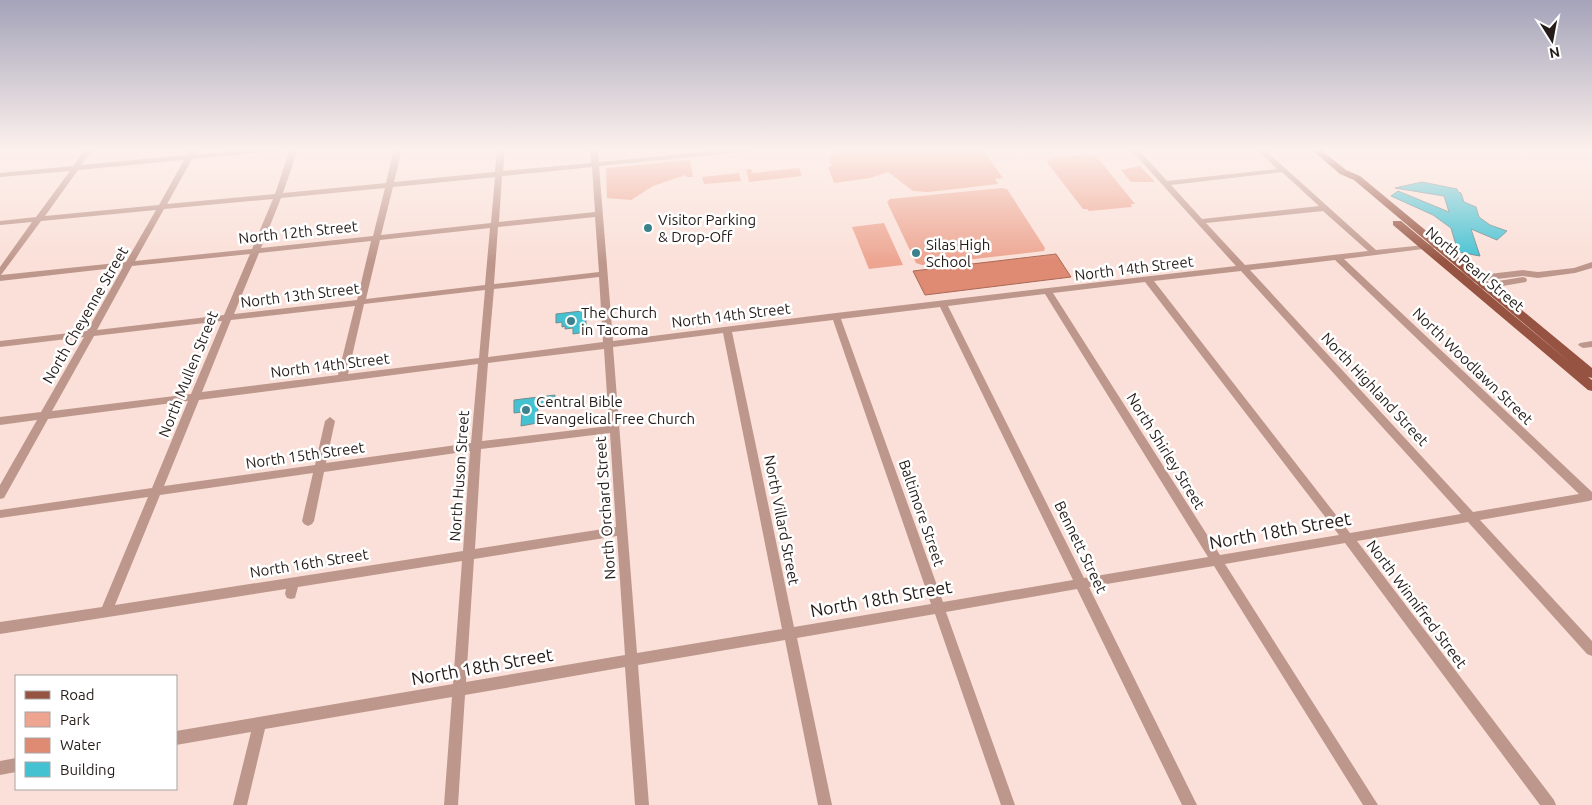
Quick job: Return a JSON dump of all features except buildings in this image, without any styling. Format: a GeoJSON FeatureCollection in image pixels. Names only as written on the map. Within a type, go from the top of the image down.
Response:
{"type":"FeatureCollection","features":[{"type":"Feature","properties":{"kind":"main road","name":"North Pearl Street"},"geometry":{"type":"LineString","coordinates":[[1355,187],[1592,387]]}},
{"type":"Feature","properties":{"kind":"main road","name":"North Pearl Street"},"geometry":{"type":"LineString","coordinates":[[1367,187],[1592,374]]}},
{"type":"Feature","properties":{"kind":"street"},"geometry":{"type":"LineString","coordinates":[[0,273],[62,187]]}},
{"type":"Feature","properties":{"kind":"street","name":"North Cheyenne Street"},"geometry":{"type":"LineString","coordinates":[[0,495],[173,187]]}},
{"type":"Feature","properties":{"kind":"street","name":"North Mullen Street"},"geometry":{"type":"LineString","coordinates":[[107,610],[196,397],[253,251],[281,187]]}},
{"type":"Feature","properties":{"kind":"street"},"geometry":{"type":"LineString","coordinates":[[0,223],[364,187]]}},
{"type":"Feature","properties":{"kind":"street"},"geometry":{"type":"LineString","coordinates":[[342,378],[387,187]]}},
{"type":"Feature","properties":{"kind":"street","name":"North Huson Street"},"geometry":{"type":"LineString","coordinates":[[451,805],[476,446],[498,187]]}},
{"type":"Feature","properties":{"kind":"street","name":"North Orchard Street"},"geometry":{"type":"LineString","coordinates":[[597,187],[642,805]]}},
{"type":"Feature","properties":{"kind":"street","name":"North Highland Street"},"geometry":{"type":"LineString","coordinates":[[1168,187],[1592,650]]}},
{"type":"Feature","properties":{"kind":"street"},"geometry":{"type":"LineString","coordinates":[[1302,187],[1374,253]]}},
{"type":"Feature","properties":{"kind":"street"},"geometry":{"type":"LineString","coordinates":[[1201,221],[1326,208]]}},
{"type":"Feature","properties":{"kind":"street","name":"North 12th Street"},"geometry":{"type":"LineString","coordinates":[[0,278],[599,214]]}},
{"type":"Feature","properties":{"kind":"street","name":"North 14th Street"},"geometry":{"type":"LineString","coordinates":[[0,421],[836,316],[1437,245]]}},
{"type":"Feature","properties":{"kind":"street","name":"North Woodlawn Street"},"geometry":{"type":"LineString","coordinates":[[1337,257],[1590,496]]}},
{"type":"Feature","properties":{"kind":"street"},"geometry":{"type":"LineString","coordinates":[[1450,267],[1467,278],[1482,282],[1532,279],[1538,275],[1589,268]]}},
{"type":"Feature","properties":{"kind":"street","name":"North 13th Street"},"geometry":{"type":"LineString","coordinates":[[0,344],[603,274]]}},
{"type":"Feature","properties":{"kind":"street","name":"North Winnifred Street"},"geometry":{"type":"LineString","coordinates":[[1148,280],[1348,538],[1549,805]]}},
{"type":"Feature","properties":{"kind":"street"},"geometry":{"type":"LineString","coordinates":[[1482,282],[1479,286],[1485,297]]}},
{"type":"Feature","properties":{"kind":"street","name":"North Shirley Street"},"geometry":{"type":"LineString","coordinates":[[1047,291],[1371,805]]}},
{"type":"Feature","properties":{"kind":"street","name":"Bennett Street"},"geometry":{"type":"LineString","coordinates":[[943,304],[1190,805]]}},
{"type":"Feature","properties":{"kind":"street","name":"Baltimore Street"},"geometry":{"type":"LineString","coordinates":[[836,316],[1008,805]]}},
{"type":"Feature","properties":{"kind":"street","name":"North Villard Street"},"geometry":{"type":"LineString","coordinates":[[728,330],[788,633],[825,805]]}},
{"type":"Feature","properties":{"kind":"street"},"geometry":{"type":"LineString","coordinates":[[308,521],[330,421]]}},
{"type":"Feature","properties":{"kind":"street","name":"North 15th Street"},"geometry":{"type":"LineString","coordinates":[[0,514],[476,446],[615,429]]}},
{"type":"Feature","properties":{"kind":"street","name":"North 18th Street"},"geometry":{"type":"LineString","coordinates":[[178,738],[1590,496]]}},
{"type":"Feature","properties":{"kind":"street","name":"North 16th Street"},"geometry":{"type":"LineString","coordinates":[[0,628],[107,610],[292,588],[468,553],[622,531]]}},
{"type":"Feature","properties":{"kind":"street"},"geometry":{"type":"LineString","coordinates":[[240,805],[260,723]]}},
{"type":"Feature","properties":{"kind":"street"},"geometry":{"type":"LineString","coordinates":[[0,768],[15,765]]}},
{"type":"Feature","properties":{"kind":"green space"},"geometry":{"type":"Polygon","coordinates":[[[607,187],[652,187],[631,200],[607,198],[607,187]]]}},
{"type":"Feature","properties":{"kind":"green space"},"geometry":{"type":"Polygon","coordinates":[[[907,187],[976,187],[928,192],[913,191],[907,187]]]}},
{"type":"Feature","properties":{"kind":"green space"},"geometry":{"type":"Polygon","coordinates":[[[1066,187],[1121,187],[1135,204],[1131,204],[1132,207],[1089,211],[1083,209],[1066,187]]]}},
{"type":"Feature","properties":{"kind":"green space"},"geometry":{"type":"Polygon","coordinates":[[[1007,189],[1045,248],[1044,251],[922,265],[916,263],[887,202],[890,199],[1007,189]]]}},
{"type":"Feature","properties":{"kind":"green space"},"geometry":{"type":"Polygon","coordinates":[[[884,223],[903,265],[869,269],[852,227],[884,223]]]}},
{"type":"Feature","properties":{"kind":"water"},"geometry":{"type":"Polygon","coordinates":[[[1056,254],[1071,277],[925,295],[913,271],[1056,254]]]}},
{"type":"Feature","properties":{"kind":"place","name":"Visitor Parking & Drop-Off"},"geometry":{"type":"Point","coordinates":[648,228]}},
{"type":"Feature","properties":{"kind":"place","name":"Silas High School"},"geometry":{"type":"Point","coordinates":[916,253]}},
{"type":"Feature","properties":{"kind":"place","name":"The Church in Tacoma"},"geometry":{"type":"Point","coordinates":[571,321]}},
{"type":"Feature","properties":{"kind":"place","name":"Central Bible Evangelical Free Church"},"geometry":{"type":"Point","coordinates":[526,410]}}]}
